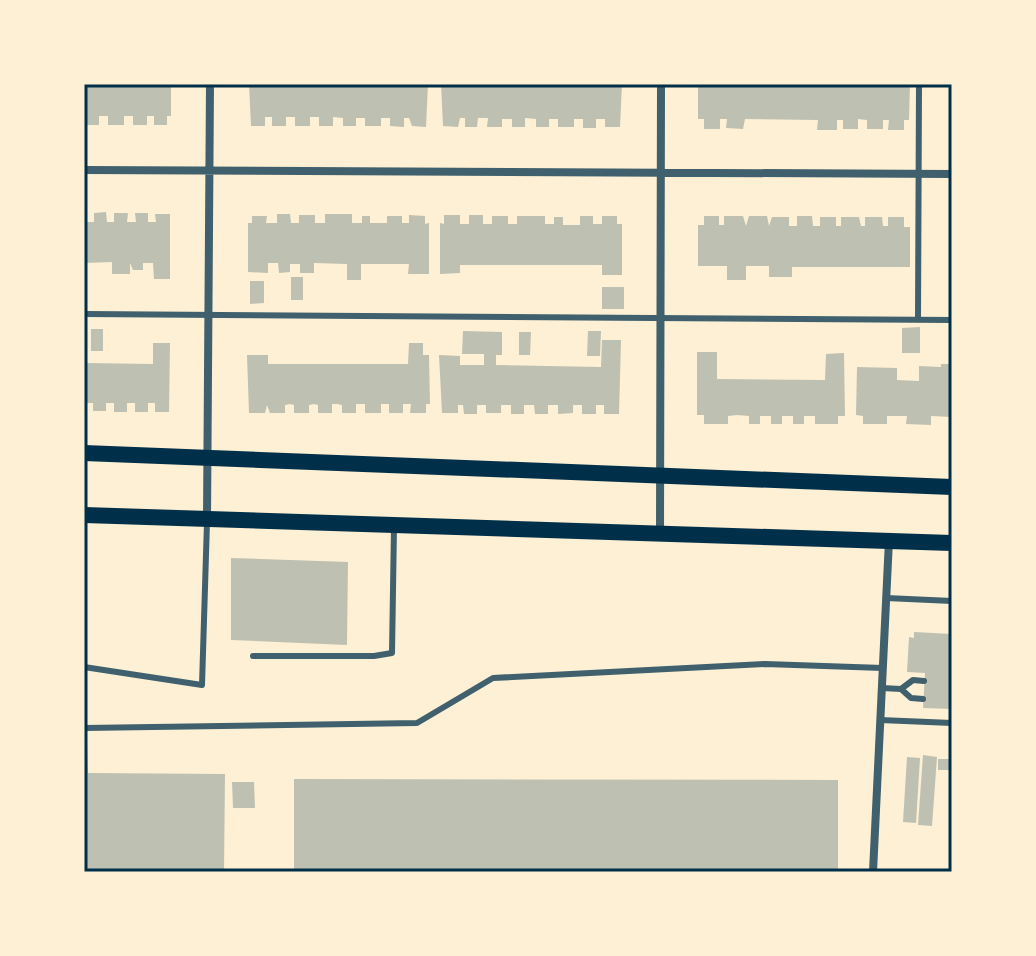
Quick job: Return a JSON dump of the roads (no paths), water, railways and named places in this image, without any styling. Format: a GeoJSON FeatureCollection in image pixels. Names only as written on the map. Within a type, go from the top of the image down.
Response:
{"type":"FeatureCollection","features":[{"type":"Feature","properties":{"kind":"main road"},"geometry":{"type":"LineString","coordinates":[[84,453],[952,487]]}},
{"type":"Feature","properties":{"kind":"main road"},"geometry":{"type":"LineString","coordinates":[[84,515],[952,543]]}},
{"type":"Feature","properties":{"kind":"street"},"geometry":{"type":"LineString","coordinates":[[207,519],[210,84]]}},
{"type":"Feature","properties":{"kind":"street"},"geometry":{"type":"LineString","coordinates":[[660,534],[661,84]]}},
{"type":"Feature","properties":{"kind":"street"},"geometry":{"type":"LineString","coordinates":[[84,170],[952,174]]}},
{"type":"Feature","properties":{"kind":"street"},"geometry":{"type":"LineString","coordinates":[[873,872],[889,540]]}},
{"type":"Feature","properties":{"kind":"lane"},"geometry":{"type":"LineString","coordinates":[[918,320],[919,84]]}},
{"type":"Feature","properties":{"kind":"lane"},"geometry":{"type":"LineString","coordinates":[[84,314],[952,320]]}},
{"type":"Feature","properties":{"kind":"lane"},"geometry":{"type":"LineString","coordinates":[[84,667],[202,685],[207,519]]}},
{"type":"Feature","properties":{"kind":"lane"},"geometry":{"type":"LineString","coordinates":[[253,656],[374,656],[392,653],[394,524]]}},
{"type":"Feature","properties":{"kind":"lane"},"geometry":{"type":"LineString","coordinates":[[886,598],[952,601]]}},
{"type":"Feature","properties":{"kind":"lane"},"geometry":{"type":"LineString","coordinates":[[84,728],[417,723],[493,678],[765,664],[883,668]]}},
{"type":"Feature","properties":{"kind":"lane"},"geometry":{"type":"LineString","coordinates":[[901,689],[913,680],[924,681]]}},
{"type":"Feature","properties":{"kind":"lane"},"geometry":{"type":"LineString","coordinates":[[882,688],[901,689],[911,698],[923,699]]}},
{"type":"Feature","properties":{"kind":"lane"},"geometry":{"type":"LineString","coordinates":[[880,720],[952,723]]}}]}
